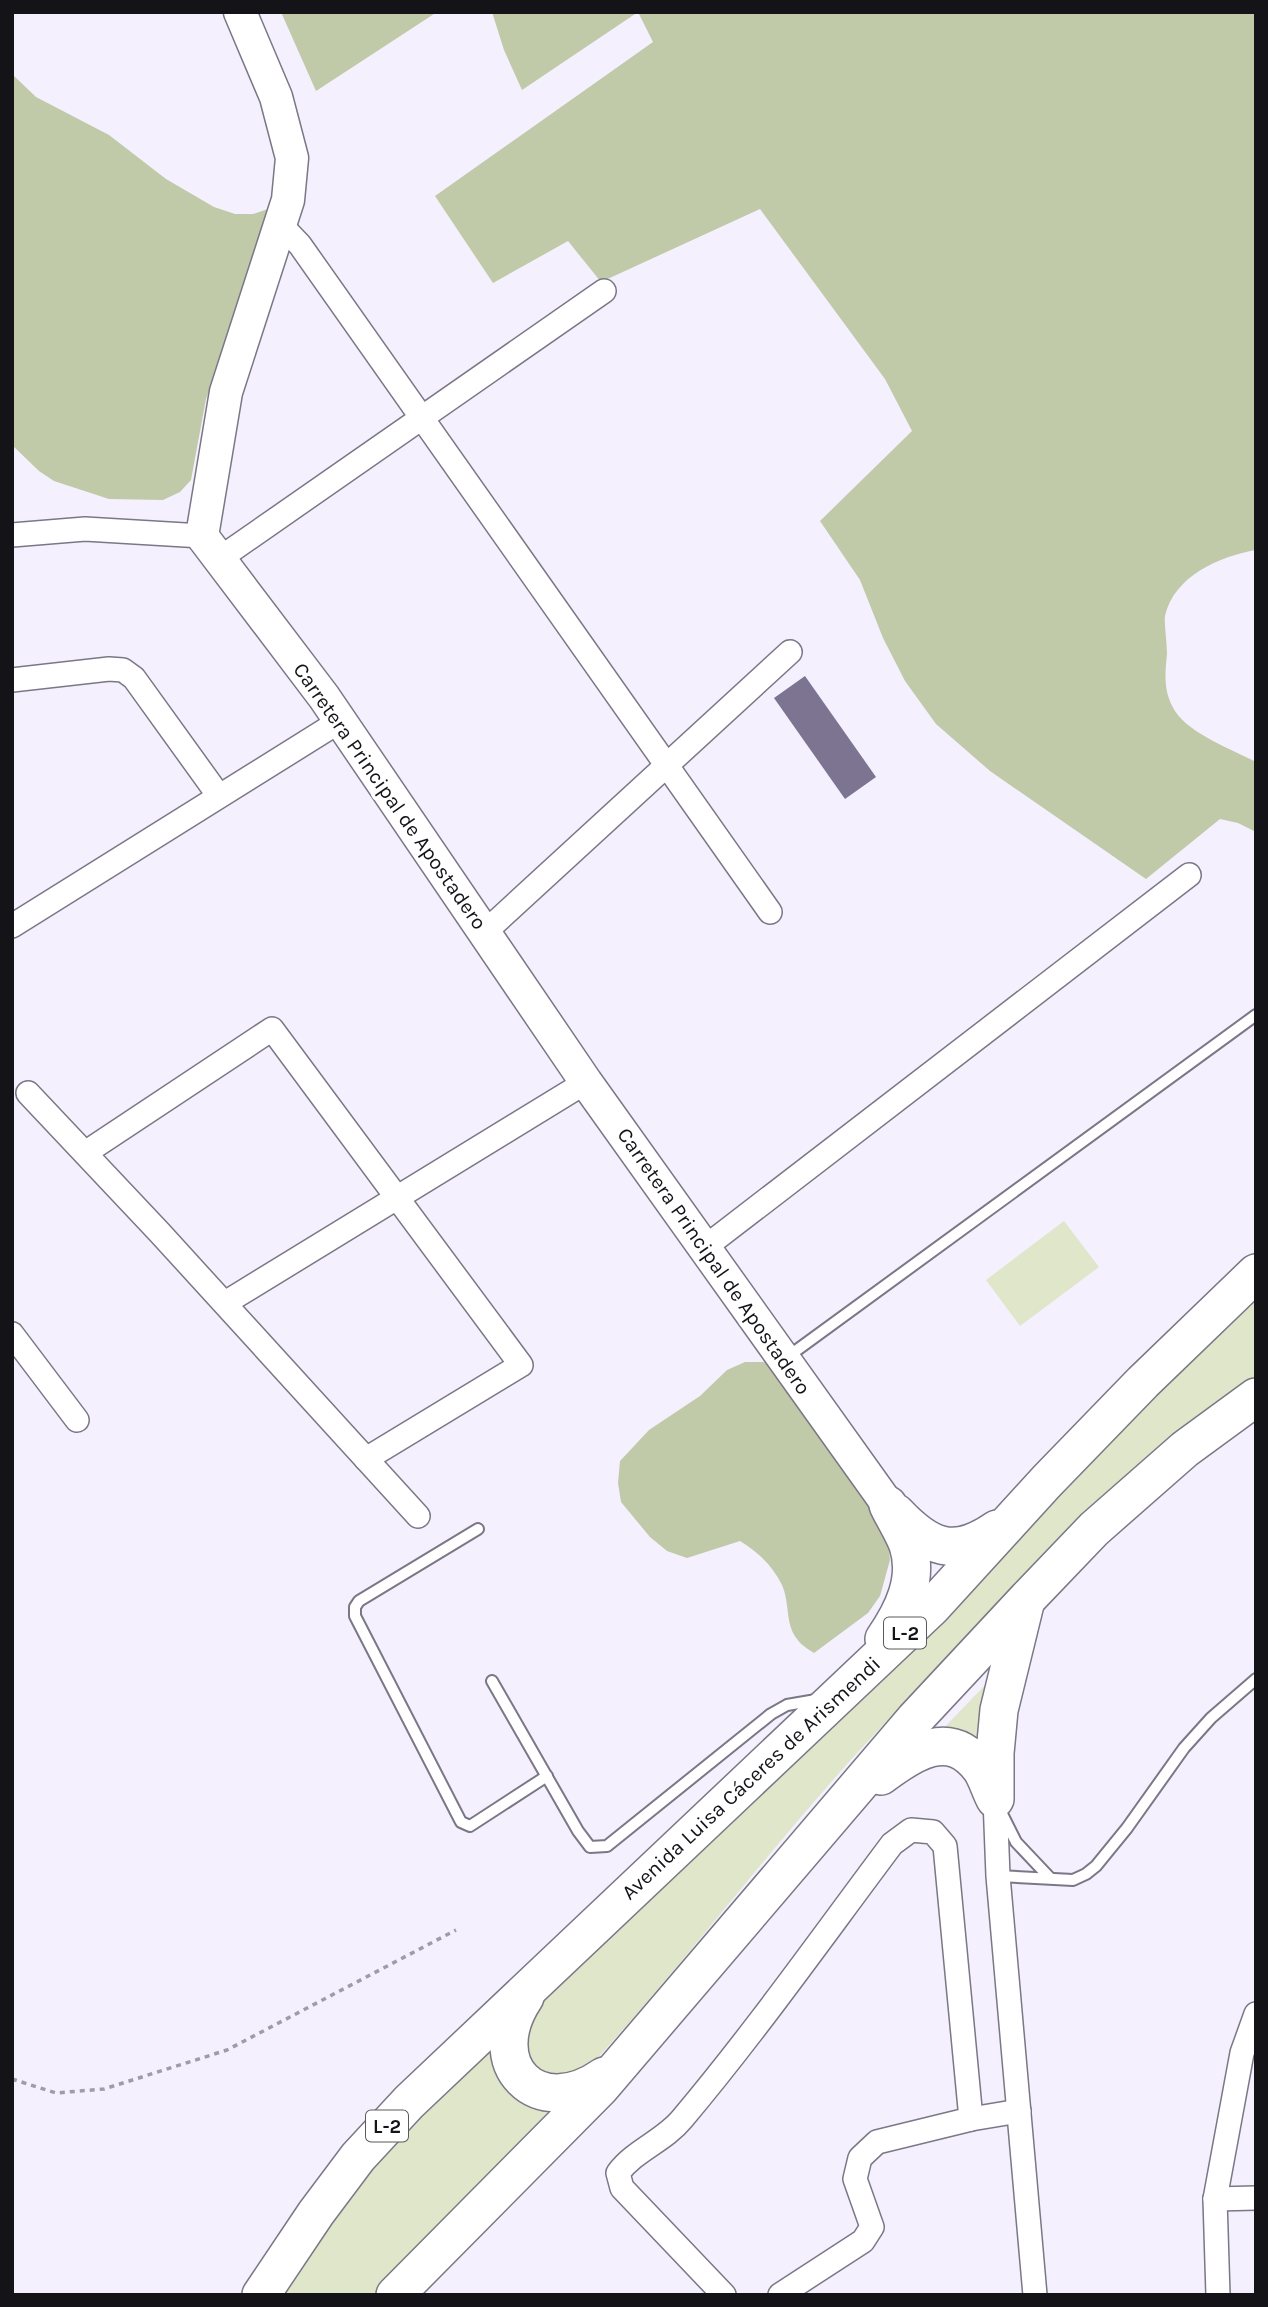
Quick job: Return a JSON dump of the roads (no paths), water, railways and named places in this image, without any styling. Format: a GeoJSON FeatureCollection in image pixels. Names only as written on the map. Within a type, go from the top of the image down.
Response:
{"type":"FeatureCollection","features":[{"type":"Feature","properties":{"kind":"main road","name":"Avenida Luisa Cáceres de Arismendi"},"geometry":{"type":"LineString","coordinates":[[261,2295],[316,2213],[358,2157],[409,2102],[932,1607],[1143,1382],[1230,1295],[1256,1273]]}},
{"type":"Feature","properties":{"kind":"main road"},"geometry":{"type":"LineString","coordinates":[[395,2295],[622,2063],[915,1719],[1094,1529],[1185,1449],[1250,1409]]}},
{"type":"Feature","properties":{"kind":"main road"},"geometry":{"type":"LineString","coordinates":[[888,1504],[914,1531],[934,1544],[955,1547],[986,1536],[1018,1514]]}},
{"type":"Feature","properties":{"kind":"main road"},"geometry":{"type":"LineString","coordinates":[[845,1690],[890,1629],[911,1583],[911,1560],[907,1544],[888,1504]]}},
{"type":"Feature","properties":{"kind":"main road"},"geometry":{"type":"LineString","coordinates":[[995,1800],[999,1710],[1026,1600]]}},
{"type":"Feature","properties":{"kind":"main road"},"geometry":{"type":"LineString","coordinates":[[836,1810],[898,1763],[926,1748],[946,1747],[960,1750],[969,1756],[982,1771],[995,1800]]}},
{"type":"Feature","properties":{"kind":"main road"},"geometry":{"type":"LineString","coordinates":[[538,1978],[512,2020],[508,2042],[510,2059],[528,2084],[546,2092],[564,2094],[581,2090],[622,2063]]}},
{"type":"Feature","properties":{"kind":"street"},"geometry":{"type":"LineString","coordinates":[[211,548],[226,392],[288,200],[292,158],[276,97],[240,12]]}},
{"type":"Feature","properties":{"kind":"street"},"geometry":{"type":"LineString","coordinates":[[280,224],[300,245],[770,912]]}},
{"type":"Feature","properties":{"kind":"street"},"geometry":{"type":"LineString","coordinates":[[12,535],[85,529],[211,548],[422,418],[604,291]]}},
{"type":"Feature","properties":{"kind":"street","name":"Carretera Principal de Apostadero"},"geometry":{"type":"LineString","coordinates":[[211,548],[340,721],[586,1082],[888,1504]]}},
{"type":"Feature","properties":{"kind":"street"},"geometry":{"type":"LineString","coordinates":[[484,933],[790,652]]}},
{"type":"Feature","properties":{"kind":"street"},"geometry":{"type":"LineString","coordinates":[[12,680],[109,668],[123,670],[134,678],[219,796]]}},
{"type":"Feature","properties":{"kind":"street"},"geometry":{"type":"LineString","coordinates":[[12,926],[340,721]]}},
{"type":"Feature","properties":{"kind":"street"},"geometry":{"type":"LineString","coordinates":[[704,1248],[1189,874]]}},
{"type":"Feature","properties":{"kind":"street"},"geometry":{"type":"LineString","coordinates":[[85,1153],[272,1029],[521,1365],[366,1459]]}},
{"type":"Feature","properties":{"kind":"street"},"geometry":{"type":"LineString","coordinates":[[225,1303],[586,1082]]}},
{"type":"Feature","properties":{"kind":"street"},"geometry":{"type":"LineString","coordinates":[[29,1093],[225,1303],[418,1516]]}},
{"type":"Feature","properties":{"kind":"street"},"geometry":{"type":"LineString","coordinates":[[12,1334],[77,1420]]}},
{"type":"Feature","properties":{"kind":"street"},"geometry":{"type":"LineString","coordinates":[[995,1800],[998,1876],[1035,2295]]}},
{"type":"Feature","properties":{"kind":"street"},"geometry":{"type":"LineString","coordinates":[[724,2295],[622,2188],[618,2173],[628,2160],[680,2122],[750,2036],[892,1844],[911,1830],[933,1832],[945,1846],[971,2119]]}},
{"type":"Feature","properties":{"kind":"street"},"geometry":{"type":"LineString","coordinates":[[1218,2295],[1215,2199],[1242,2053],[1256,2014]]}},
{"type":"Feature","properties":{"kind":"street"},"geometry":{"type":"LineString","coordinates":[[780,2295],[863,2241],[872,2227],[855,2179],[860,2158],[877,2142],[971,2119],[1019,2111]]}},
{"type":"Feature","properties":{"kind":"street"},"geometry":{"type":"LineString","coordinates":[[1215,2199],[1256,2198]]}},
{"type":"Feature","properties":{"kind":"lane"},"geometry":{"type":"LineString","coordinates":[[783,1360],[1256,1015]]}},
{"type":"Feature","properties":{"kind":"lane"},"geometry":{"type":"LineString","coordinates":[[478,1529],[359,1601],[355,1616],[461,1822],[470,1826],[547,1776]]}},
{"type":"Feature","properties":{"kind":"lane"},"geometry":{"type":"LineString","coordinates":[[998,1876],[1073,1880],[1096,1866],[1128,1828],[1154,1787],[1184,1748],[1211,1718],[1256,1679]]}},
{"type":"Feature","properties":{"kind":"lane"},"geometry":{"type":"LineString","coordinates":[[492,1681],[578,1831],[590,1847],[607,1846],[771,1714],[787,1705],[845,1690]]}},
{"type":"Feature","properties":{"kind":"lane"},"geometry":{"type":"LineString","coordinates":[[995,1800],[1017,1842],[1050,1878]]}}]}
